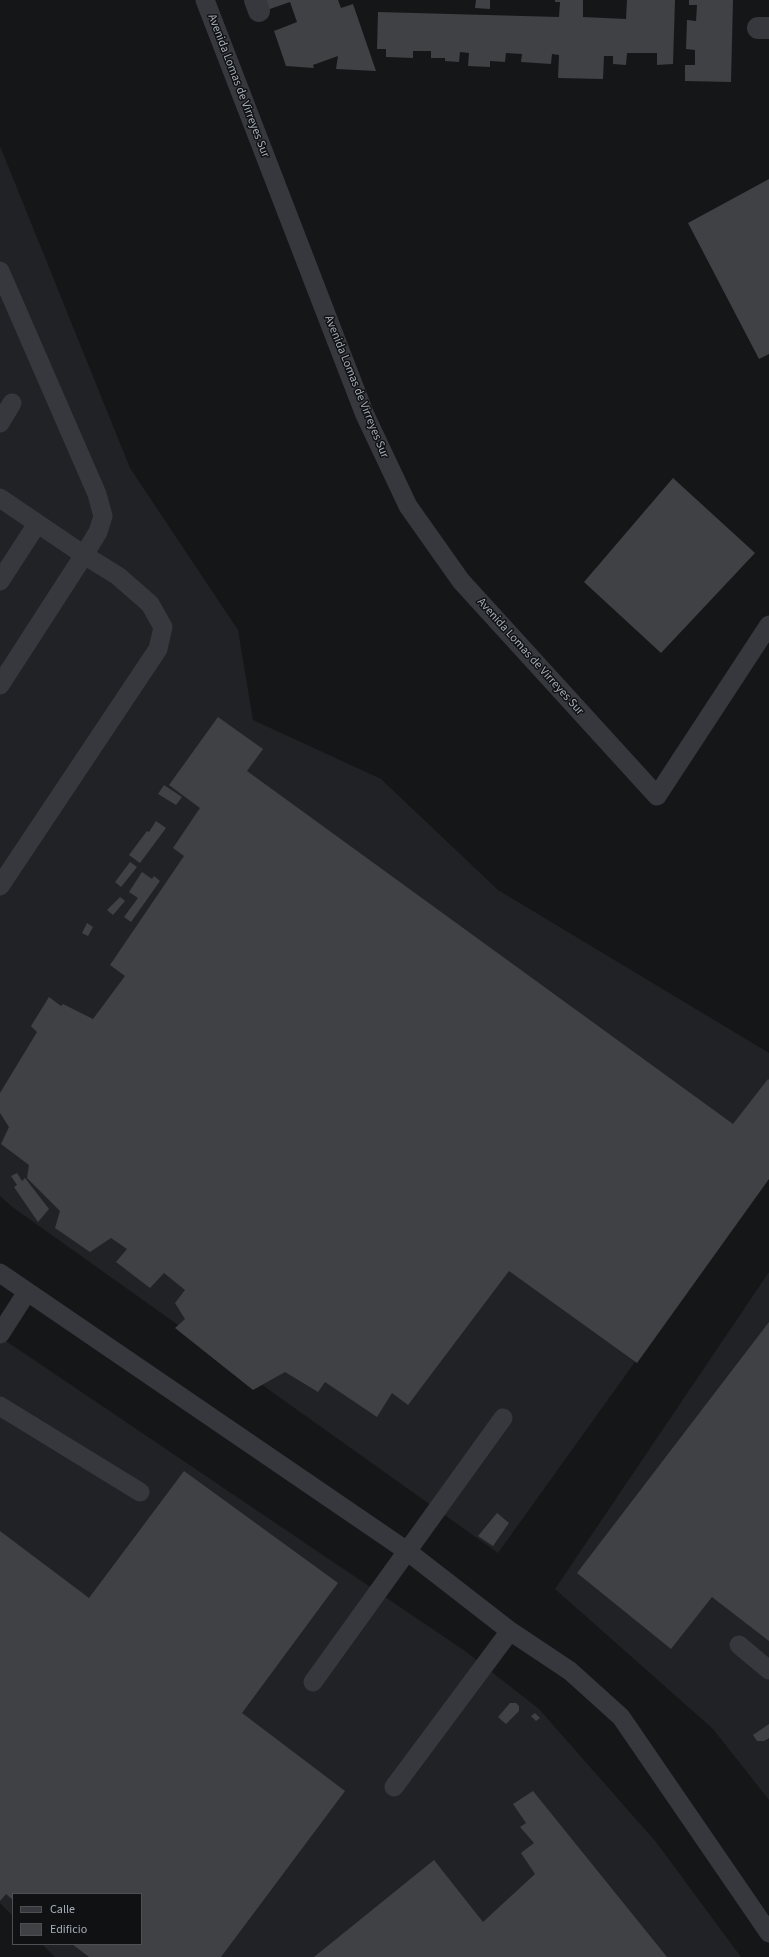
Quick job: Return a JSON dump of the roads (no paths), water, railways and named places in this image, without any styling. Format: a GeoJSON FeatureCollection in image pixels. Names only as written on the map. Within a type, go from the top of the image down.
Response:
{"type":"FeatureCollection","features":[{"type":"Feature","properties":{"kind":"lane","name":"Avenida Lomas de Virreyes Sur"},"geometry":{"type":"LineString","coordinates":[[205,0],[365,415],[408,506],[461,581],[657,796],[769,625]]}},
{"type":"Feature","properties":{"kind":"lane"},"geometry":{"type":"LineString","coordinates":[[0,271],[97,494],[103,516],[98,532],[84,555],[0,685]]}},
{"type":"Feature","properties":{"kind":"lane"},"geometry":{"type":"LineString","coordinates":[[0,423],[12,403]]}},
{"type":"Feature","properties":{"kind":"lane"},"geometry":{"type":"LineString","coordinates":[[0,498],[84,555],[118,576],[150,604],[163,626],[158,650],[0,886]]}},
{"type":"Feature","properties":{"kind":"lane"},"geometry":{"type":"LineString","coordinates":[[0,581],[38,524]]}},
{"type":"Feature","properties":{"kind":"lane"},"geometry":{"type":"LineString","coordinates":[[0,1273],[407,1551],[510,1631],[570,1672],[621,1717],[768,1928]]}},
{"type":"Feature","properties":{"kind":"lane"},"geometry":{"type":"LineString","coordinates":[[0,1334],[27,1292]]}},
{"type":"Feature","properties":{"kind":"lane"},"geometry":{"type":"LineString","coordinates":[[0,1406],[140,1492]]}},
{"type":"Feature","properties":{"kind":"lane"},"geometry":{"type":"LineString","coordinates":[[313,1682],[503,1418]]}},
{"type":"Feature","properties":{"kind":"lane"},"geometry":{"type":"LineString","coordinates":[[394,1787],[510,1631]]}},
{"type":"Feature","properties":{"kind":"lane"},"geometry":{"type":"LineString","coordinates":[[739,1645],[769,1670]]}}]}
